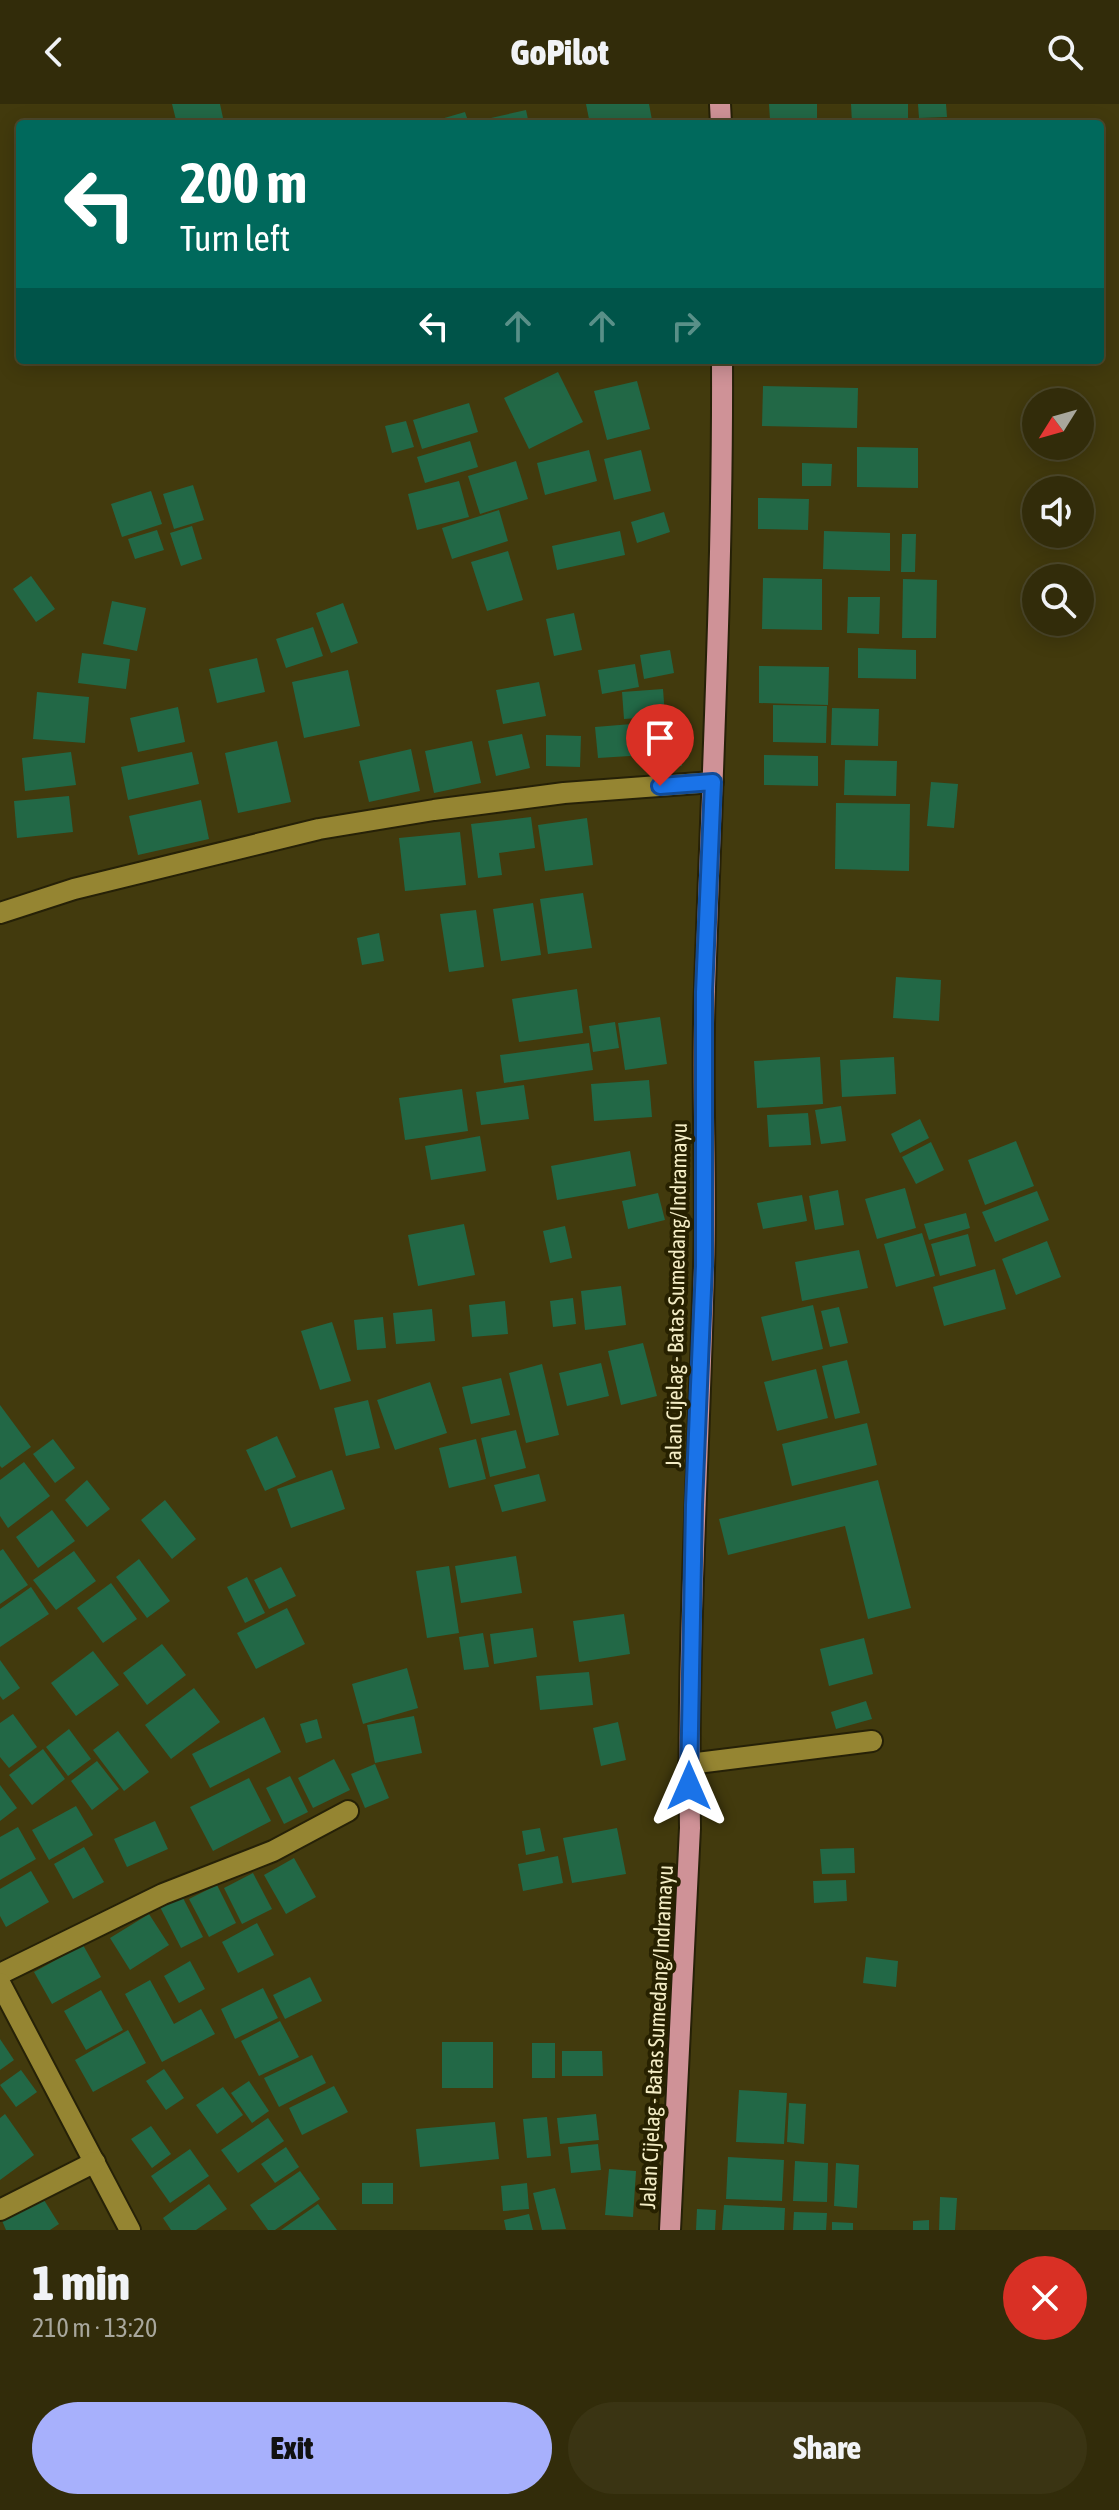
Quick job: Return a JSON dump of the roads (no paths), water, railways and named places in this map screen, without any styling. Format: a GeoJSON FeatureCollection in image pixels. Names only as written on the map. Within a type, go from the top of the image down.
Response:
{"type":"FeatureCollection","features":[{"type":"Feature","properties":{"kind":"main road","name":"Jalan Cijelag - Batas Sumedang/Indramayu"},"geometry":{"type":"LineString","coordinates":[[670,2230],[690,1828],[694,1505],[704,1266],[704,992],[723,480],[722,364]]}},
{"type":"Feature","properties":{"kind":"street"},"geometry":{"type":"LineString","coordinates":[[0,913],[74,889],[319,829],[564,793],[713,782]]}},
{"type":"Feature","properties":{"kind":"street"},"geometry":{"type":"LineString","coordinates":[[689,1764],[872,1741]]}},
{"type":"Feature","properties":{"kind":"street"},"geometry":{"type":"LineString","coordinates":[[0,1974],[163,1894],[273,1851],[348,1811]]}},
{"type":"Feature","properties":{"kind":"street"},"geometry":{"type":"LineString","coordinates":[[0,1983],[130,2230]]}},
{"type":"Feature","properties":{"kind":"street"},"geometry":{"type":"LineString","coordinates":[[0,2210],[95,2162]]}}]}
